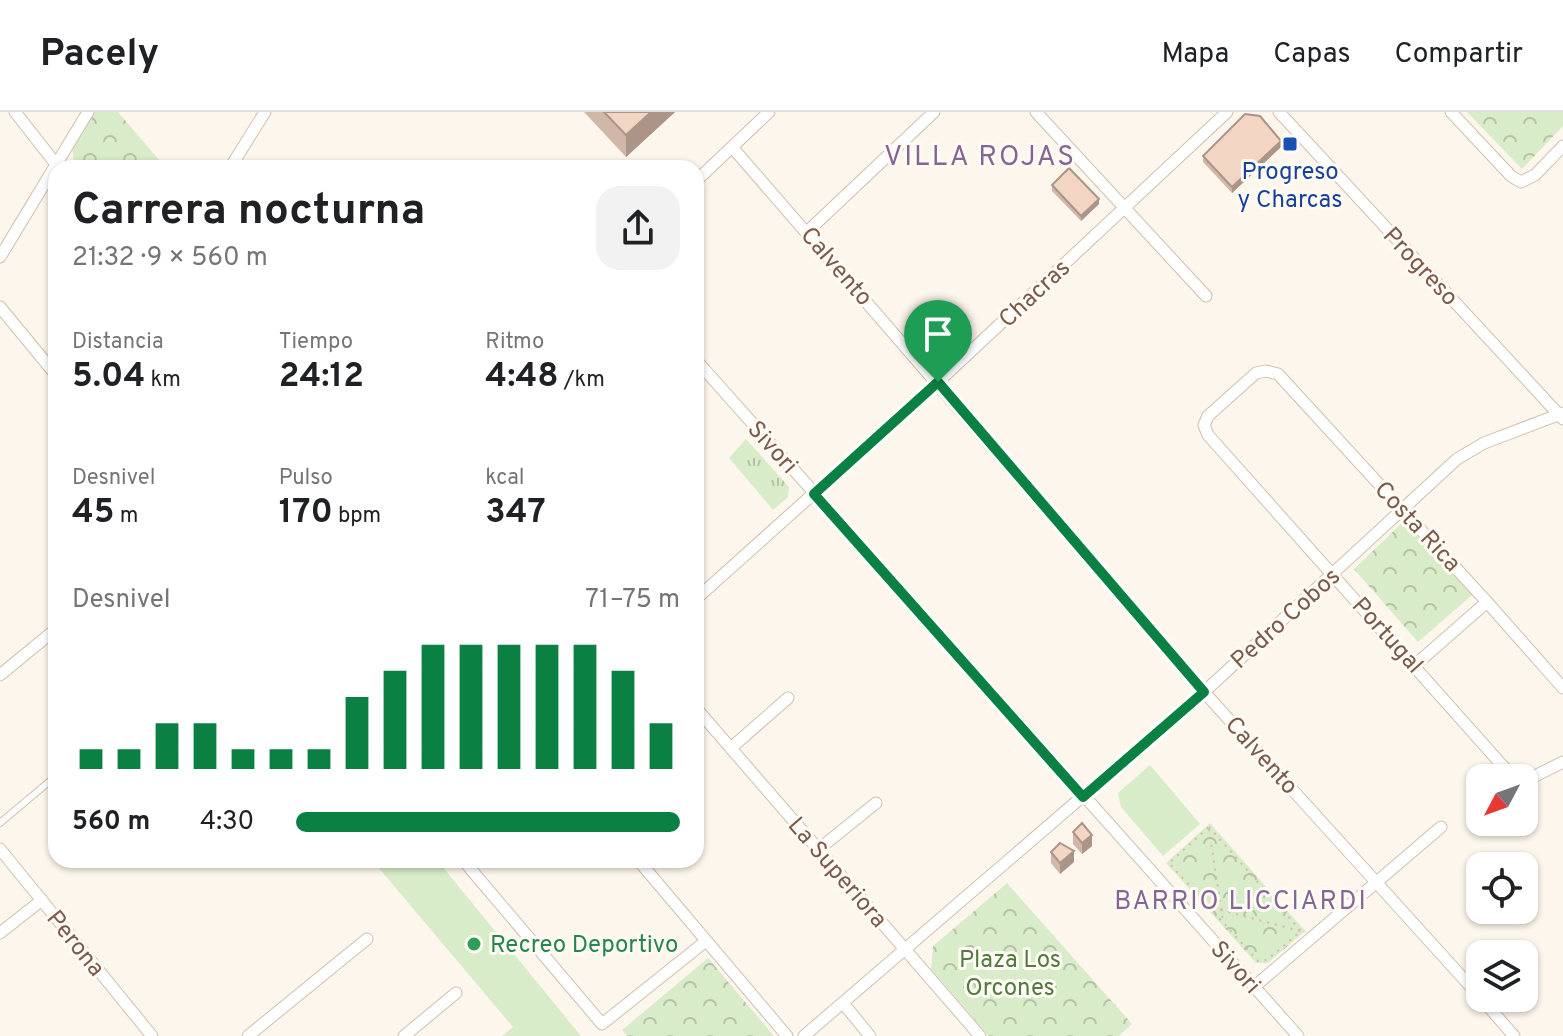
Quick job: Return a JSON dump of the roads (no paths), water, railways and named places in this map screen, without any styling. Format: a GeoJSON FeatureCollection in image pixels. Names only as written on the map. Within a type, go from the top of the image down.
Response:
{"type":"FeatureCollection","features":[{"type":"Feature","properties":{"kind":"street"},"geometry":{"type":"LineString","coordinates":[[15,112],[53,160]]}},
{"type":"Feature","properties":{"kind":"street"},"geometry":{"type":"LineString","coordinates":[[61,160],[88,112]]}},
{"type":"Feature","properties":{"kind":"street"},"geometry":{"type":"LineString","coordinates":[[235,160],[265,112]]}},
{"type":"Feature","properties":{"kind":"street"},"geometry":{"type":"LineString","coordinates":[[704,173],[769,112]]}},
{"type":"Feature","properties":{"kind":"street"},"geometry":{"type":"LineString","coordinates":[[807,232],[934,112]]}},
{"type":"Feature","properties":{"kind":"street"},"geometry":{"type":"LineString","coordinates":[[1036,112],[1206,296]]}},
{"type":"Feature","properties":{"kind":"street","name":"Chacras"},"geometry":{"type":"LineString","coordinates":[[704,592],[938,382],[1227,112]]}},
{"type":"Feature","properties":{"kind":"street","name":"Progreso"},"geometry":{"type":"LineString","coordinates":[[1279,112],[1562,416]]}},
{"type":"Feature","properties":{"kind":"street"},"geometry":{"type":"LineString","coordinates":[[1451,112],[1511,176],[1521,182],[1535,175],[1563,146]]}},
{"type":"Feature","properties":{"kind":"street","name":"Calvento"},"geometry":{"type":"LineString","coordinates":[[732,147],[1204,692],[1466,982]]}},
{"type":"Feature","properties":{"kind":"street"},"geometry":{"type":"LineString","coordinates":[[0,257],[48,182]]}},
{"type":"Feature","properties":{"kind":"street"},"geometry":{"type":"LineString","coordinates":[[0,307],[48,365]]}},
{"type":"Feature","properties":{"kind":"street","name":"Sivori"},"geometry":{"type":"LineString","coordinates":[[704,369],[1298,1036]]}},
{"type":"Feature","properties":{"kind":"street","name":"Portugal"},"geometry":{"type":"LineString","coordinates":[[1266,371],[1256,373],[1208,416],[1204,425],[1208,435],[1507,764]]}},
{"type":"Feature","properties":{"kind":"street","name":"Costa Rica"},"geometry":{"type":"LineString","coordinates":[[1266,371],[1278,374],[1563,688]]}},
{"type":"Feature","properties":{"kind":"street","name":"Pedro Cobos"},"geometry":{"type":"LineString","coordinates":[[804,1036],[1204,692],[1457,459],[1484,443],[1562,416]]}},
{"type":"Feature","properties":{"kind":"street"},"geometry":{"type":"LineString","coordinates":[[1415,665],[1487,602]]}},
{"type":"Feature","properties":{"kind":"street"},"geometry":{"type":"LineString","coordinates":[[0,675],[48,636]]}},
{"type":"Feature","properties":{"kind":"street"},"geometry":{"type":"LineString","coordinates":[[731,748],[788,698]]}},
{"type":"Feature","properties":{"kind":"street","name":"La Superiora"},"geometry":{"type":"LineString","coordinates":[[704,717],[980,1036]]}},
{"type":"Feature","properties":{"kind":"street"},"geometry":{"type":"LineString","coordinates":[[1538,774],[1563,762]]}},
{"type":"Feature","properties":{"kind":"street"},"geometry":{"type":"LineString","coordinates":[[819,849],[876,803]]}},
{"type":"Feature","properties":{"kind":"street"},"geometry":{"type":"LineString","coordinates":[[1254,987],[1441,827]]}},
{"type":"Feature","properties":{"kind":"street","name":"Perona"},"geometry":{"type":"LineString","coordinates":[[0,849],[152,1036]]}},
{"type":"Feature","properties":{"kind":"street"},"geometry":{"type":"LineString","coordinates":[[470,868],[602,1024],[706,941]]}},
{"type":"Feature","properties":{"kind":"street"},"geometry":{"type":"LineString","coordinates":[[645,868],[787,1036]]}},
{"type":"Feature","properties":{"kind":"street"},"geometry":{"type":"LineString","coordinates":[[0,933],[42,900]]}},
{"type":"Feature","properties":{"kind":"street"},"geometry":{"type":"LineString","coordinates":[[248,1036],[367,939]]}},
{"type":"Feature","properties":{"kind":"street"},"geometry":{"type":"LineString","coordinates":[[404,1036],[456,993]]}},
{"type":"Feature","properties":{"kind":"street"},"geometry":{"type":"LineString","coordinates":[[843,1003],[870,1036]]}},
{"type":"Feature","properties":{"kind":"street","name":"Calvento"},"geometry":{"type":"LineString","coordinates":[[1493,1012],[1514,1036]]}},
{"type":"Feature","properties":{"kind":"lane"},"geometry":{"type":"LineString","coordinates":[[0,823],[48,783]]}},
{"type":"Feature","properties":{"kind":"place","name":"Progreso y Charcas"},"geometry":{"type":"Point","coordinates":[1290,144]}},
{"type":"Feature","properties":{"kind":"place","name":"Recreo Deportivo"},"geometry":{"type":"Point","coordinates":[474,944]}},
{"type":"Feature","properties":{"kind":"district","name":"VILLA ROJAS"},"geometry":{"type":"Point","coordinates":[980,155]}},
{"type":"Feature","properties":{"kind":"district","name":"BARRIO LICCIARDI"},"geometry":{"type":"Point","coordinates":[1241,900]}},
{"type":"Feature","properties":{"kind":"park label","name":"Plaza Los Orcones"},"geometry":{"type":"Point","coordinates":[1010,973]}}]}
